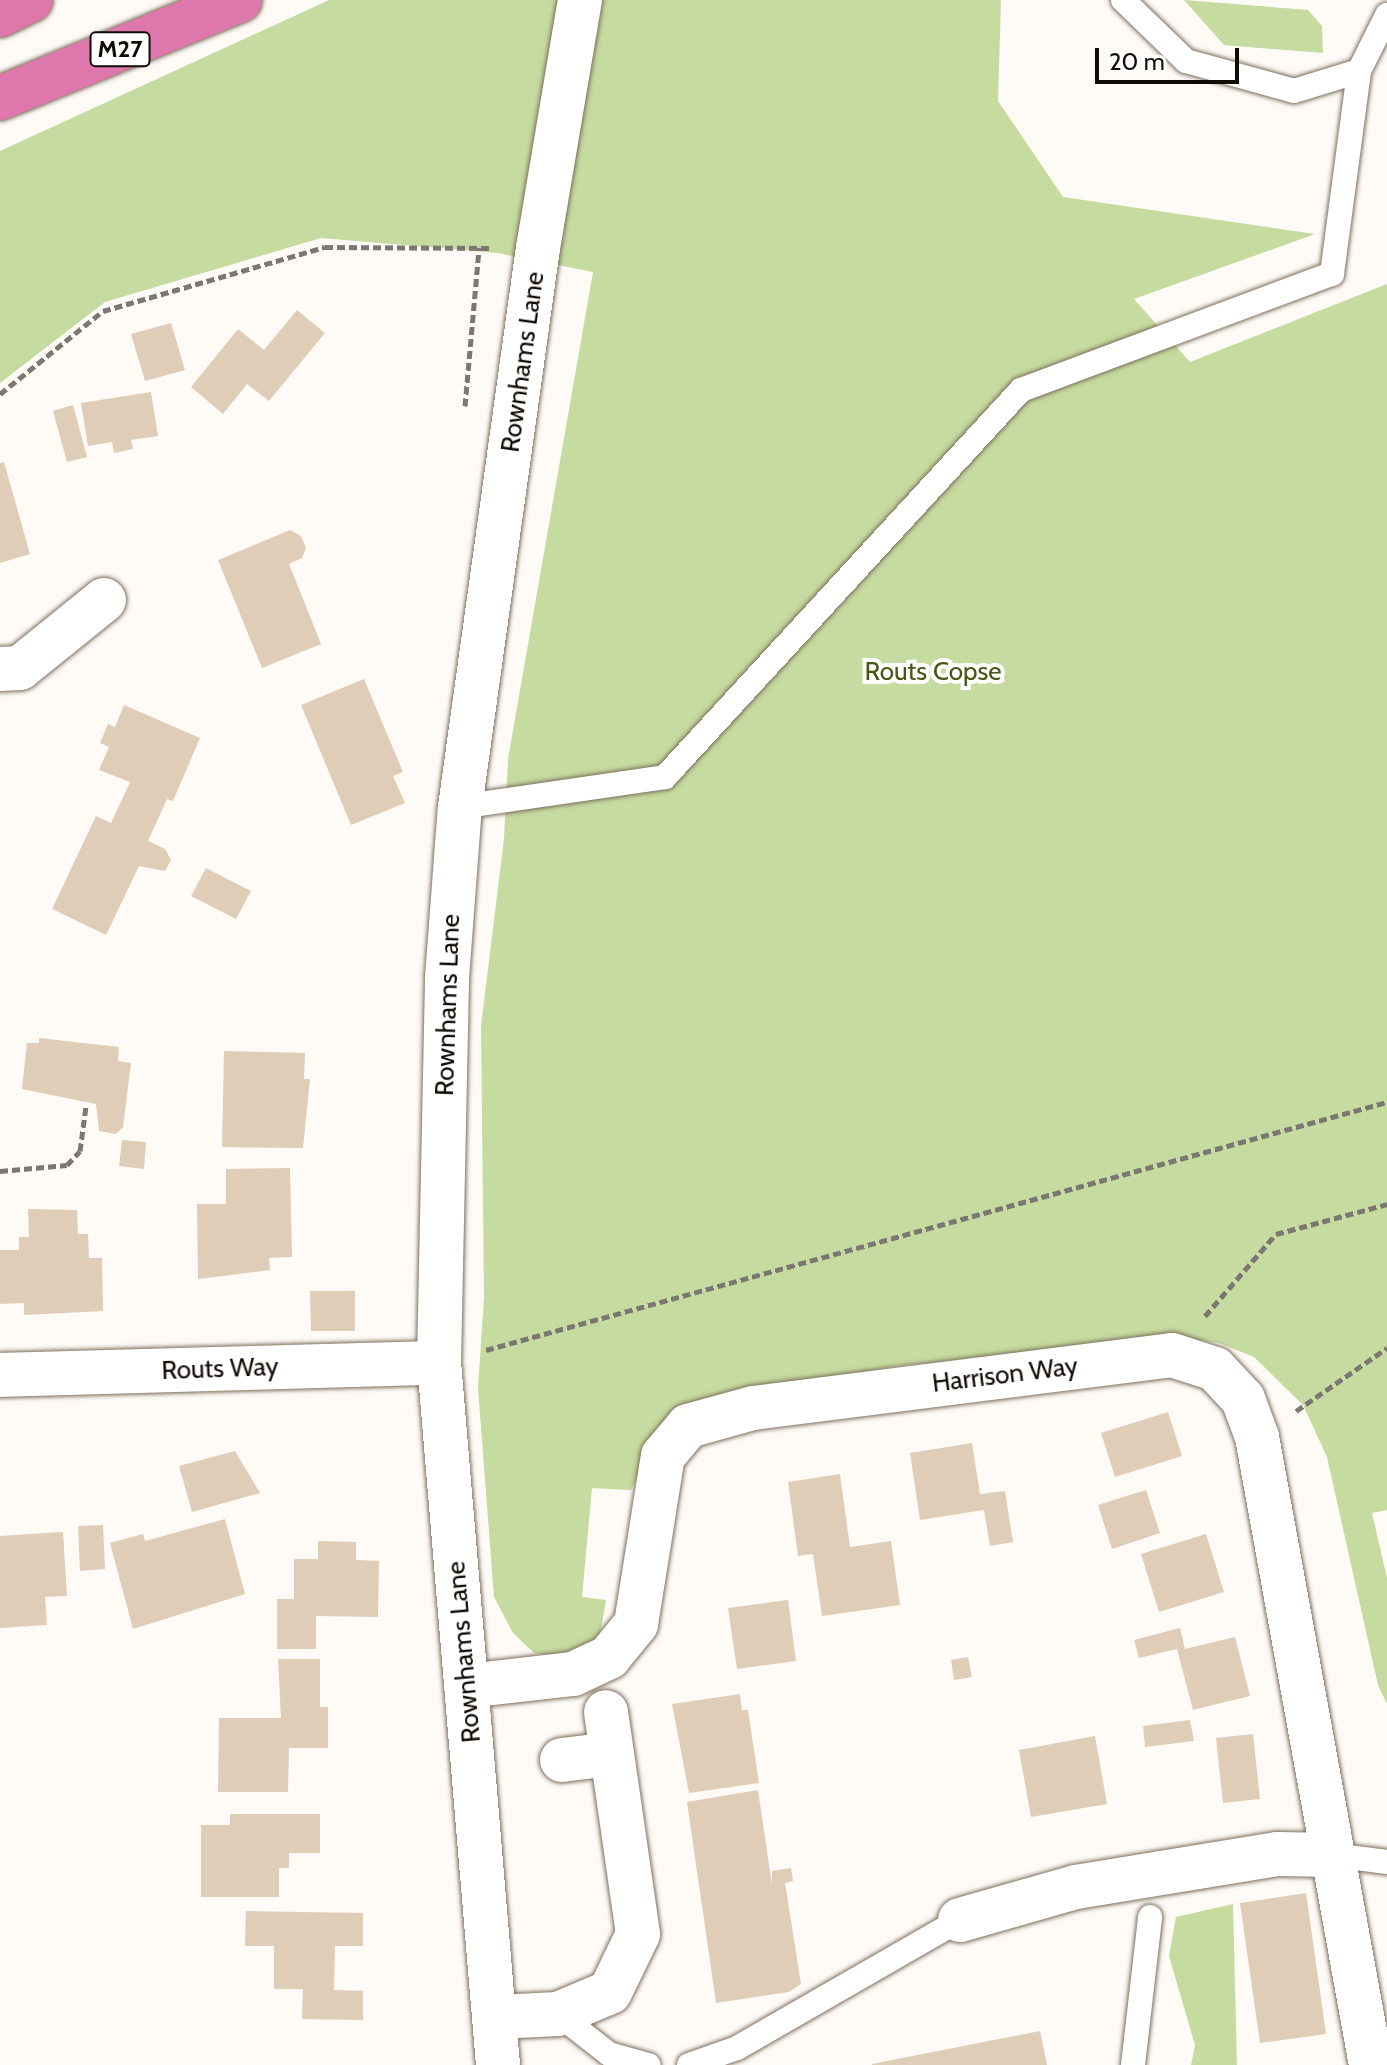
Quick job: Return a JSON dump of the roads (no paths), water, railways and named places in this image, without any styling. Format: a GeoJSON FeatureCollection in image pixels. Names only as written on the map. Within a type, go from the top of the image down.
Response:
{"type":"FeatureCollection","features":[{"type":"Feature","properties":{"kind":"highway"},"geometry":{"type":"LineString","coordinates":[[0,15],[31,0]]}},
{"type":"Feature","properties":{"kind":"highway","name":"M27"},"geometry":{"type":"LineString","coordinates":[[0,98],[240,0]]}},
{"type":"Feature","properties":{"kind":"street","name":"Rownhams Lane"},"geometry":{"type":"LineString","coordinates":[[498,2065],[439,1363],[447,978],[460,807],[538,248],[580,0]]}},
{"type":"Feature","properties":{"kind":"street"},"geometry":{"type":"LineString","coordinates":[[0,669],[20,668],[104,600]]}},
{"type":"Feature","properties":{"kind":"street","name":"Harrison Way"},"geometry":{"type":"LineString","coordinates":[[467,1686],[573,1674],[609,1657],[636,1624],[663,1456],[688,1426],[753,1408],[1172,1355],[1215,1369],[1243,1399],[1257,1437],[1371,2065]]}},
{"type":"Feature","properties":{"kind":"street","name":"Routs Way"},"geometry":{"type":"LineString","coordinates":[[0,1375],[439,1363]]}},
{"type":"Feature","properties":{"kind":"street"},"geometry":{"type":"LineString","coordinates":[[496,2017],[558,2014],[610,1992],[638,1934],[608,1733],[562,1760]]}},
{"type":"Feature","properties":{"kind":"street"},"geometry":{"type":"LineString","coordinates":[[960,1920],[1076,1887],[1277,1854],[1333,1855]]}},
{"type":"Feature","properties":{"kind":"lane"},"geometry":{"type":"LineString","coordinates":[[1123,0],[1186,61],[1294,91],[1359,71]]}},
{"type":"Feature","properties":{"kind":"lane"},"geometry":{"type":"LineString","coordinates":[[460,807],[665,777],[1021,390],[1332,274],[1359,71],[1387,15]]}},
{"type":"Feature","properties":{"kind":"lane"},"geometry":{"type":"LineString","coordinates":[[1333,1855],[1387,1862]]}},
{"type":"Feature","properties":{"kind":"lane"},"geometry":{"type":"LineString","coordinates":[[1133,2065],[1150,1917]]}},
{"type":"Feature","properties":{"kind":"lane"},"geometry":{"type":"LineString","coordinates":[[689,2065],[737,2048],[960,1920]]}},
{"type":"Feature","properties":{"kind":"lane"},"geometry":{"type":"LineString","coordinates":[[558,2014],[609,2054],[648,2065]]}},
{"type":"Feature","properties":{"kind":"park label","name":"Routs Copse"},"geometry":{"type":"Point","coordinates":[933,672]}}]}
